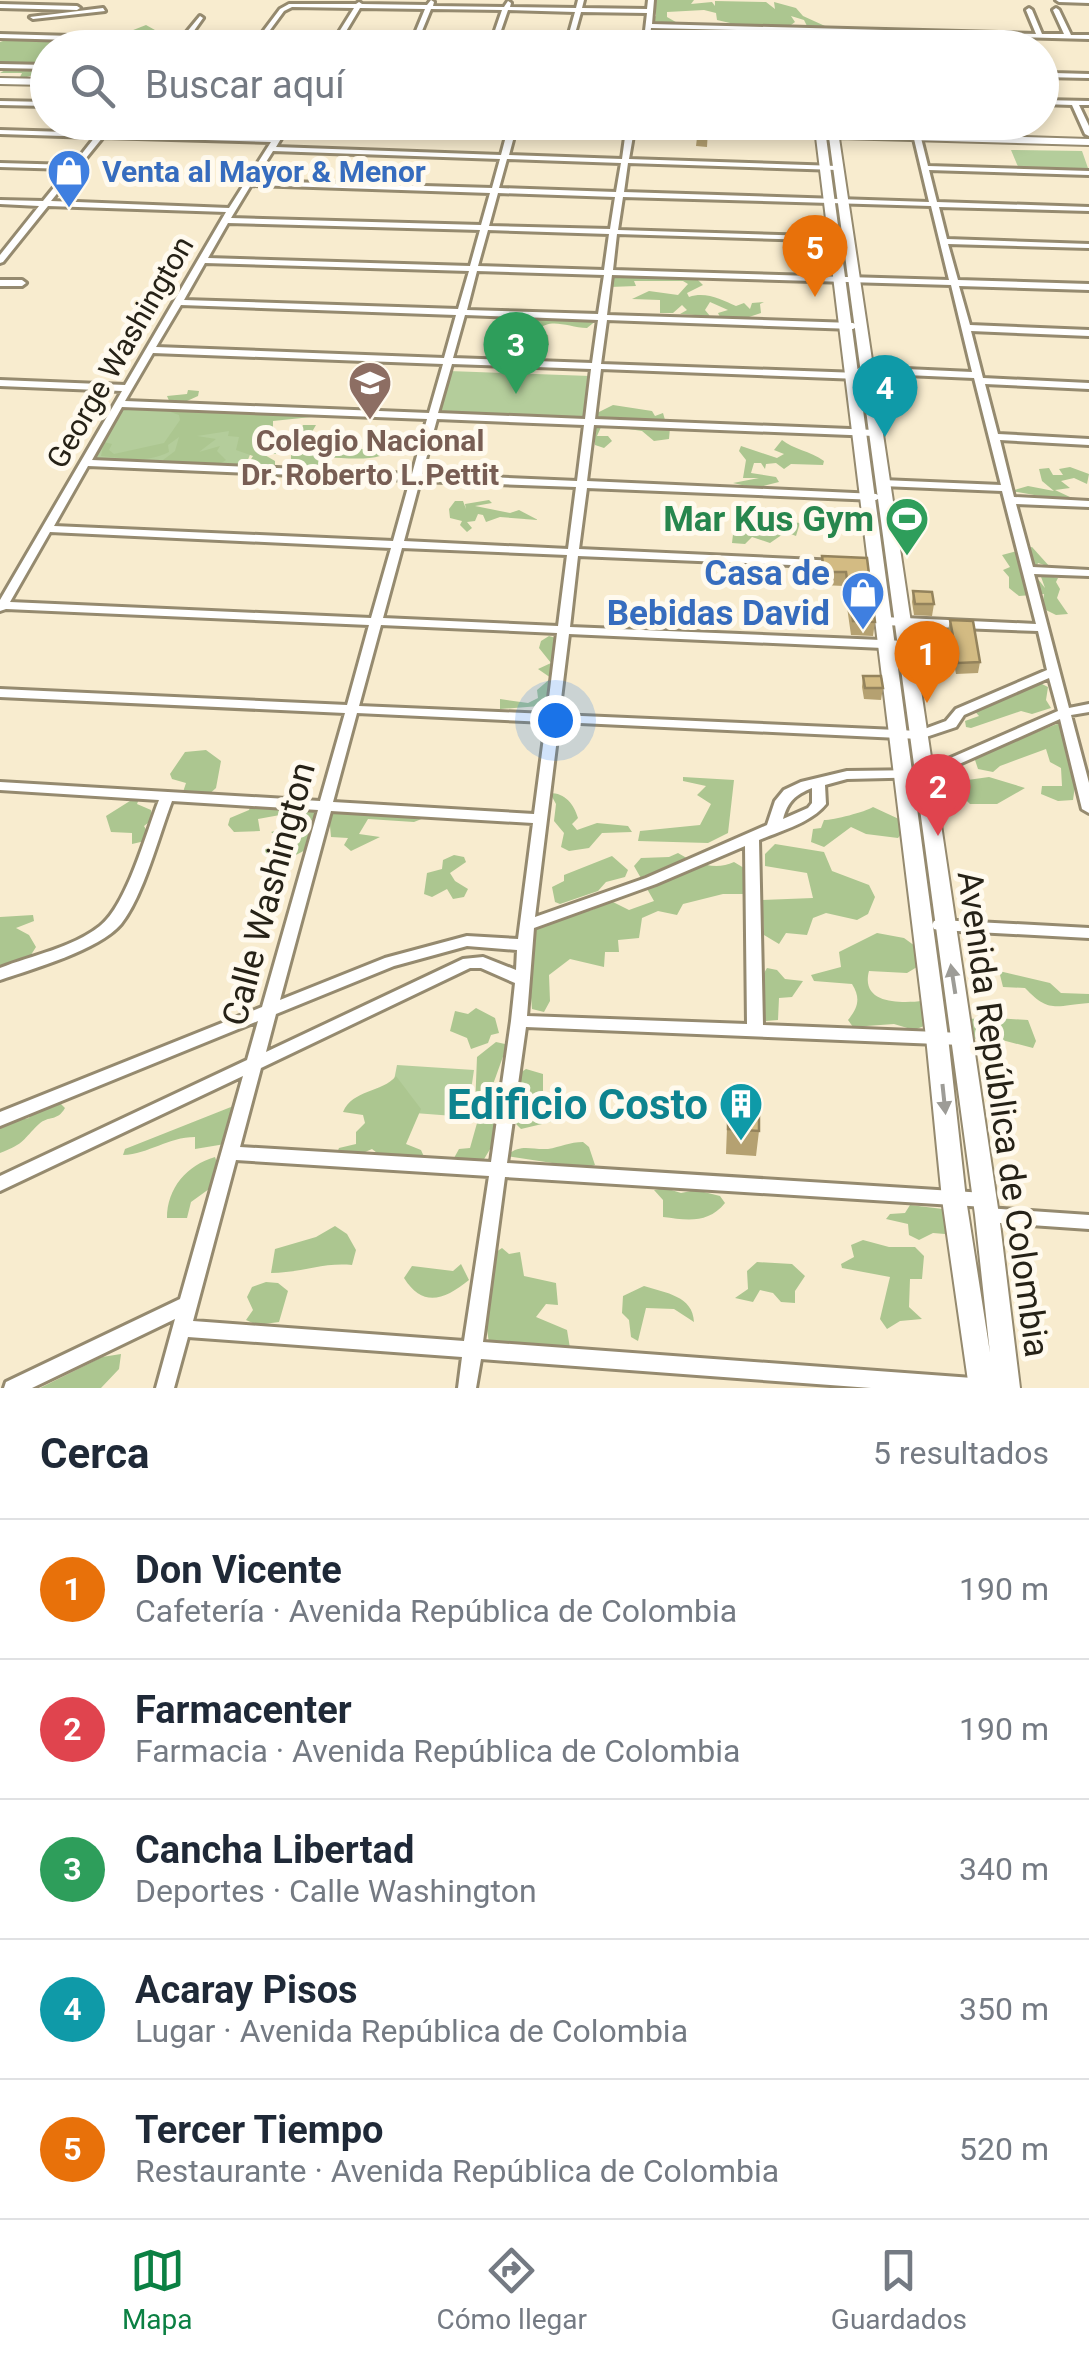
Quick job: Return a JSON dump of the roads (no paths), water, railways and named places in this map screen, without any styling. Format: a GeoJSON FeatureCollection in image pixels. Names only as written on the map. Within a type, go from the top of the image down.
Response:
{"type":"FeatureCollection","features":[{"type":"Feature","properties":{"kind":"street"},"geometry":{"type":"LineString","coordinates":[[648,30],[652,0]]}},
{"type":"Feature","properties":{"kind":"street"},"geometry":{"type":"LineString","coordinates":[[1058,0],[1089,1]]}},
{"type":"Feature","properties":{"kind":"street"},"geometry":{"type":"LineString","coordinates":[[267,30],[290,3],[580,4],[650,11]]}},
{"type":"Feature","properties":{"kind":"street"},"geometry":{"type":"LineString","coordinates":[[420,30],[431,3]]}},
{"type":"Feature","properties":{"kind":"street"},"geometry":{"type":"LineString","coordinates":[[343,30],[358,4]]}},
{"type":"Feature","properties":{"kind":"street"},"geometry":{"type":"LineString","coordinates":[[498,30],[507,4]]}},
{"type":"Feature","properties":{"kind":"street"},"geometry":{"type":"LineString","coordinates":[[573,30],[580,4]]}},
{"type":"Feature","properties":{"kind":"street"},"geometry":{"type":"LineString","coordinates":[[0,6],[42,12],[103,10]]}},
{"type":"Feature","properties":{"kind":"street"},"geometry":{"type":"LineString","coordinates":[[24,36],[42,12],[76,8]]}},
{"type":"Feature","properties":{"kind":"street"},"geometry":{"type":"LineString","coordinates":[[1030,10],[1035,30]]}},
{"type":"Feature","properties":{"kind":"street"},"geometry":{"type":"LineString","coordinates":[[1056,10],[1068,36]]}},
{"type":"Feature","properties":{"kind":"street"},"geometry":{"type":"LineString","coordinates":[[191,30],[200,18]]}},
{"type":"Feature","properties":{"kind":"street"},"geometry":{"type":"LineString","coordinates":[[648,26],[814,30]]}},
{"type":"Feature","properties":{"kind":"street"},"geometry":{"type":"LineString","coordinates":[[0,36],[30,36]]}},
{"type":"Feature","properties":{"kind":"street"},"geometry":{"type":"LineString","coordinates":[[1059,36],[1089,37]]}},
{"type":"Feature","properties":{"kind":"street"},"geometry":{"type":"LineString","coordinates":[[0,66],[30,67]]}},
{"type":"Feature","properties":{"kind":"street"},"geometry":{"type":"LineString","coordinates":[[1059,75],[1089,76]]}},
{"type":"Feature","properties":{"kind":"street"},"geometry":{"type":"LineString","coordinates":[[0,81],[30,82]]}},
{"type":"Feature","properties":{"kind":"street"},"geometry":{"type":"LineString","coordinates":[[1059,102],[1089,103]]}},
{"type":"Feature","properties":{"kind":"street"},"geometry":{"type":"LineString","coordinates":[[1075,102],[1089,134]]}},
{"type":"Feature","properties":{"kind":"street"},"geometry":{"type":"LineString","coordinates":[[0,103],[30,104]]}},
{"type":"Feature","properties":{"kind":"street"},"geometry":{"type":"LineString","coordinates":[[0,132],[30,133]]}},
{"type":"Feature","properties":{"kind":"street"},"geometry":{"type":"LineString","coordinates":[[0,260],[96,140]]}},
{"type":"Feature","properties":{"kind":"street"},"geometry":{"type":"LineString","coordinates":[[186,140],[504,157],[832,168]]}},
{"type":"Feature","properties":{"kind":"street","name":"George Washington"},"geometry":{"type":"LineString","coordinates":[[1,607],[275,140]]}},
{"type":"Feature","properties":{"kind":"street","name":"Calle Washington"},"geometry":{"type":"LineString","coordinates":[[165,1388],[509,140]]}},
{"type":"Feature","properties":{"kind":"street"},"geometry":{"type":"LineString","coordinates":[[466,1388],[520,1020],[527,925],[613,233],[631,140]]}},
{"type":"Feature","properties":{"kind":"street","name":"Avenida República de Colombia"},"geometry":{"type":"LineString","coordinates":[[830,140],[896,644],[898,734],[938,1037],[954,1199],[984,1388]]}},
{"type":"Feature","properties":{"kind":"street"},"geometry":{"type":"LineString","coordinates":[[918,140],[1088,805]]}},
{"type":"Feature","properties":{"kind":"street"},"geometry":{"type":"LineString","coordinates":[[1003,140],[1089,142]]}},
{"type":"Feature","properties":{"kind":"street"},"geometry":{"type":"LineString","coordinates":[[0,165],[74,167]]}},
{"type":"Feature","properties":{"kind":"street"},"geometry":{"type":"LineString","coordinates":[[925,168],[1089,173]]}},
{"type":"Feature","properties":{"kind":"street"},"geometry":{"type":"LineString","coordinates":[[248,184],[1089,209]]}},
{"type":"Feature","properties":{"kind":"street"},"geometry":{"type":"LineString","coordinates":[[0,202],[484,229],[840,239]]}},
{"type":"Feature","properties":{"kind":"street"},"geometry":{"type":"LineString","coordinates":[[944,241],[1089,246]]}},
{"type":"Feature","properties":{"kind":"street"},"geometry":{"type":"LineString","coordinates":[[202,260],[1089,288]]}},
{"type":"Feature","properties":{"kind":"street"},"geometry":{"type":"LineString","coordinates":[[0,283],[22,284]]}},
{"type":"Feature","properties":{"kind":"street"},"geometry":{"type":"LineString","coordinates":[[178,302],[852,326]]}},
{"type":"Feature","properties":{"kind":"street"},"geometry":{"type":"LineString","coordinates":[[966,328],[1089,333]]}},
{"type":"Feature","properties":{"kind":"street"},"geometry":{"type":"LineString","coordinates":[[150,350],[859,373],[1089,386]]}},
{"type":"Feature","properties":{"kind":"street"},"geometry":{"type":"LineString","coordinates":[[0,383],[127,388]]}},
{"type":"Feature","properties":{"kind":"street"},"geometry":{"type":"LineString","coordinates":[[118,404],[867,432]]}},
{"type":"Feature","properties":{"kind":"street"},"geometry":{"type":"LineString","coordinates":[[994,437],[1089,442]]}},
{"type":"Feature","properties":{"kind":"street"},"geometry":{"type":"LineString","coordinates":[[84,462],[582,483],[1009,494],[1089,504]]}},
{"type":"Feature","properties":{"kind":"street"},"geometry":{"type":"LineString","coordinates":[[46,530],[884,566]]}},
{"type":"Feature","properties":{"kind":"street"},"geometry":{"type":"LineString","coordinates":[[1028,570],[1089,573]]}},
{"type":"Feature","properties":{"kind":"street"},"geometry":{"type":"LineString","coordinates":[[1,607],[896,644]]}},
{"type":"Feature","properties":{"kind":"street"},"geometry":{"type":"LineString","coordinates":[[893,622],[1043,628]]}},
{"type":"Feature","properties":{"kind":"street","name":"Avenida República de Colombia"},"geometry":{"type":"LineString","coordinates":[[896,644],[920,735],[1008,1388]]}},
{"type":"Feature","properties":{"kind":"street"},"geometry":{"type":"LineString","coordinates":[[0,693],[920,735],[952,724],[960,712],[1054,672]]}},
{"type":"Feature","properties":{"kind":"street"},"geometry":{"type":"LineString","coordinates":[[773,830],[780,804],[789,793],[818,781],[847,775],[925,774],[1066,712],[1089,708]]}},
{"type":"Feature","properties":{"kind":"street"},"geometry":{"type":"LineString","coordinates":[[527,925],[651,881],[773,830],[818,804],[818,781]]}},
{"type":"Feature","properties":{"kind":"street"},"geometry":{"type":"LineString","coordinates":[[0,786],[541,819]]}},
{"type":"Feature","properties":{"kind":"street"},"geometry":{"type":"LineString","coordinates":[[0,974],[90,938],[114,922],[168,797]]}},
{"type":"Feature","properties":{"kind":"street"},"geometry":{"type":"LineString","coordinates":[[752,837],[755,1029]]}},
{"type":"Feature","properties":{"kind":"street"},"geometry":{"type":"LineString","coordinates":[[922,924],[1089,933]]}},
{"type":"Feature","properties":{"kind":"street"},"geometry":{"type":"LineString","coordinates":[[0,1119],[390,962],[446,944],[492,940],[526,945]]}},
{"type":"Feature","properties":{"kind":"street"},"geometry":{"type":"LineString","coordinates":[[0,1184],[468,963],[483,962],[523,980]]}},
{"type":"Feature","properties":{"kind":"street"},"geometry":{"type":"LineString","coordinates":[[520,1020],[962,1038]]}},
{"type":"Feature","properties":{"kind":"street"},"geometry":{"type":"LineString","coordinates":[[230,1152],[954,1199],[986,1208],[1089,1222]]}},
{"type":"Feature","properties":{"kind":"street"},"geometry":{"type":"LineString","coordinates":[[13,1388],[188,1304]]}},
{"type":"Feature","properties":{"kind":"street"},"geometry":{"type":"LineString","coordinates":[[182,1328],[984,1388]]}},
{"type":"Feature","properties":{"kind":"place","name":"Venta al Mayor & Menor"},"geometry":{"type":"Point","coordinates":[69,209]}},
{"type":"Feature","properties":{"kind":"place","name":"Tercer Tiempo"},"geometry":{"type":"Point","coordinates":[815,297]}},
{"type":"Feature","properties":{"kind":"place","name":"Cancha Libertad"},"geometry":{"type":"Point","coordinates":[516,394]}},
{"type":"Feature","properties":{"kind":"place","name":"Colegio Nacional Dr. Roberto L.Pettit"},"geometry":{"type":"Point","coordinates":[370,421]}},
{"type":"Feature","properties":{"kind":"place","name":"Acaray Pisos"},"geometry":{"type":"Point","coordinates":[885,437]}},
{"type":"Feature","properties":{"kind":"place","name":"Mar Kus Gym"},"geometry":{"type":"Point","coordinates":[907,557]}},
{"type":"Feature","properties":{"kind":"place","name":"Casa de Bebidas David"},"geometry":{"type":"Point","coordinates":[863,631]}},
{"type":"Feature","properties":{"kind":"place","name":"Don Vicente"},"geometry":{"type":"Point","coordinates":[927,703]}},
{"type":"Feature","properties":{"kind":"place","name":"Farmacenter"},"geometry":{"type":"Point","coordinates":[938,836]}},
{"type":"Feature","properties":{"kind":"place","name":"Edificio Costo"},"geometry":{"type":"Point","coordinates":[741,1142]}}]}
